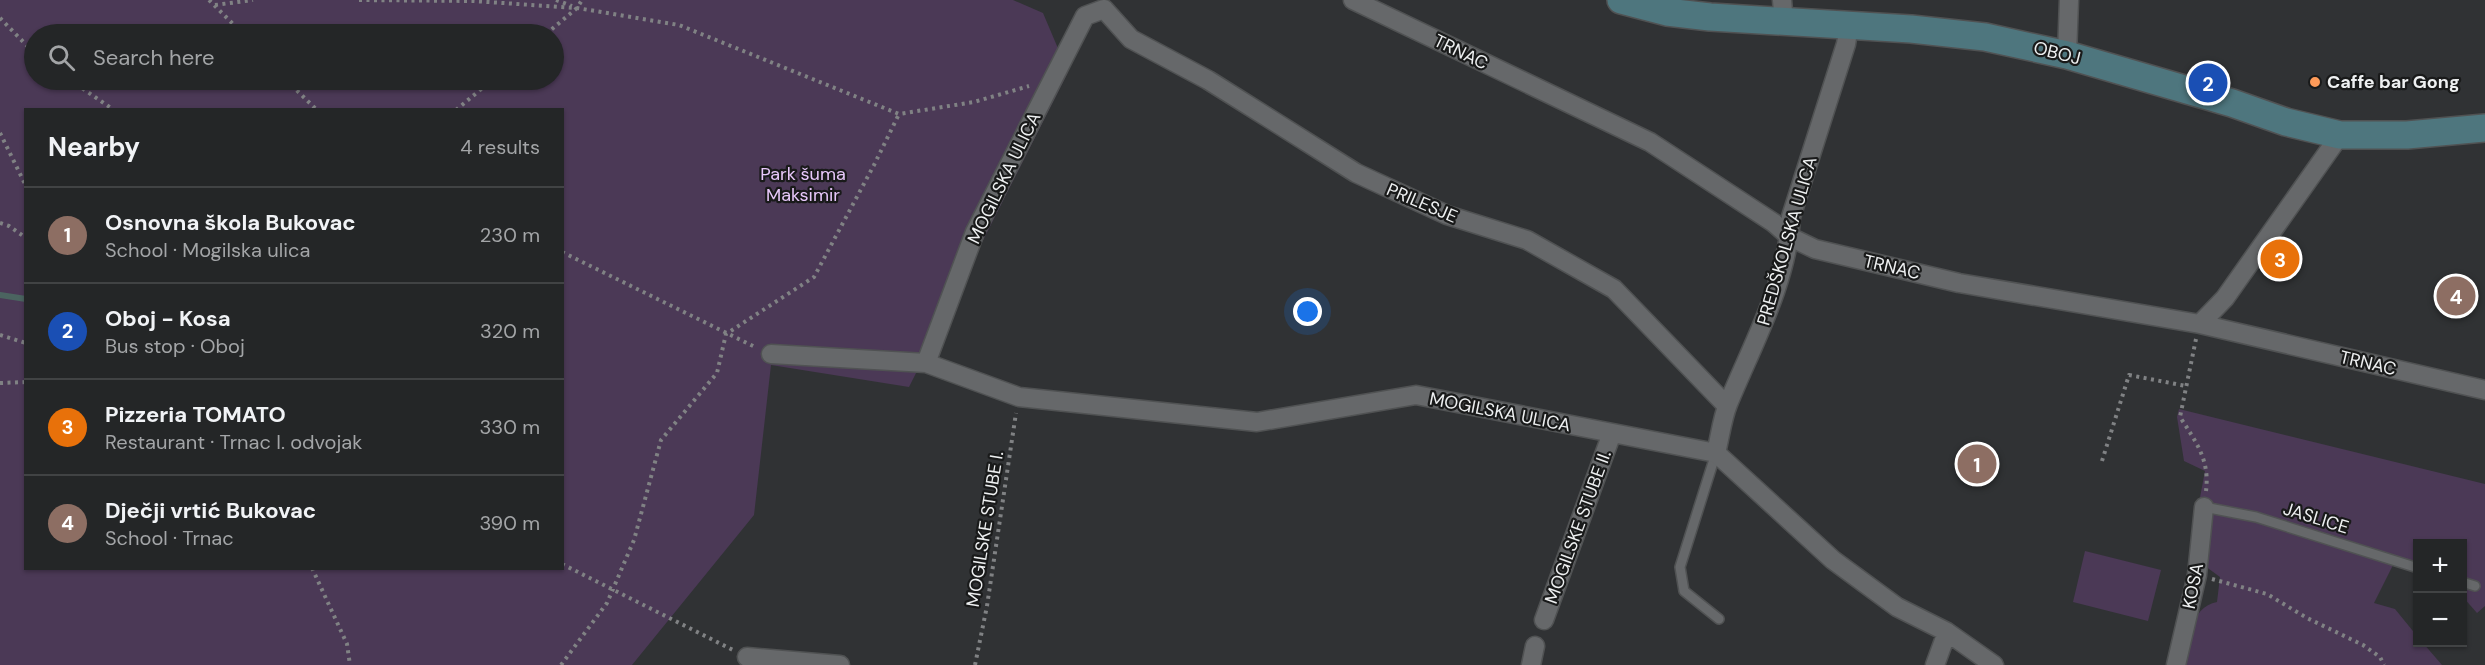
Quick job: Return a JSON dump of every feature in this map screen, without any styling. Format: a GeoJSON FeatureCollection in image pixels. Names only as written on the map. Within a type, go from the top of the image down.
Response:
{"type":"FeatureCollection","features":[{"type":"Feature","properties":{"kind":"street","name":"TRNAC"},"geometry":{"type":"LineString","coordinates":[[1353,0],[1650,142],[1774,223],[1790,237],[1815,249],[1959,283],[2200,324],[2485,390]]}},
{"type":"Feature","properties":{"kind":"street","name":"OBOJ"},"geometry":{"type":"LineString","coordinates":[[1621,0],[1678,13],[1783,11],[1849,25],[1985,37],[2067,55],[2232,103],[2286,122],[2340,135],[2407,135],[2485,128]]}},
{"type":"Feature","properties":{"kind":"street"},"geometry":{"type":"LineString","coordinates":[[2067,55],[2069,0]]}},
{"type":"Feature","properties":{"kind":"street","name":"MOGILSKA ULICA"},"geometry":{"type":"LineString","coordinates":[[926,363],[975,232],[1052,79],[1085,16],[1107,4]]}},
{"type":"Feature","properties":{"kind":"street","name":"PRILESJE"},"geometry":{"type":"LineString","coordinates":[[1107,4],[1131,39],[1208,80],[1356,173],[1447,215],[1527,240],[1614,289],[1727,406]]}},
{"type":"Feature","properties":{"kind":"street","name":"PREDŠKOLSKA ULICA"},"geometry":{"type":"LineString","coordinates":[[1716,453],[1727,406],[1761,329],[1784,262],[1790,237],[1791,217],[1846,44],[1849,25]]}},
{"type":"Feature","properties":{"kind":"street"},"geometry":{"type":"LineString","coordinates":[[2200,324],[2225,298],[2340,135]]}},
{"type":"Feature","properties":{"kind":"street","name":"MOGILSKA ULICA"},"geometry":{"type":"LineString","coordinates":[[771,354],[926,363],[1019,397],[1257,422],[1416,395],[1716,453]]}},
{"type":"Feature","properties":{"kind":"street","name":"MOGILSKE STUBE II."},"geometry":{"type":"LineString","coordinates":[[1544,620],[1612,433]]}},
{"type":"Feature","properties":{"kind":"street"},"geometry":{"type":"LineString","coordinates":[[1716,453],[1833,560],[1897,607],[1947,632],[1994,665]]}},
{"type":"Feature","properties":{"kind":"street","name":"KOSA"},"geometry":{"type":"LineString","coordinates":[[2176,665],[2197,575],[2204,507]]}},
{"type":"Feature","properties":{"kind":"street"},"geometry":{"type":"LineString","coordinates":[[1935,665],[1947,632]]}},
{"type":"Feature","properties":{"kind":"street"},"geometry":{"type":"LineString","coordinates":[[1531,665],[1535,646]]}},
{"type":"Feature","properties":{"kind":"street"},"geometry":{"type":"LineString","coordinates":[[747,657],[840,665]]}},
{"type":"Feature","properties":{"kind":"lane"},"geometry":{"type":"LineString","coordinates":[[1716,453],[1680,567],[1684,591],[1719,619]]}},
{"type":"Feature","properties":{"kind":"lane","name":"JASLICE"},"geometry":{"type":"LineString","coordinates":[[2204,507],[2256,517],[2413,566]]}},
{"type":"Feature","properties":{"kind":"lane"},"geometry":{"type":"LineString","coordinates":[[2467,583],[2475,586]]}},
{"type":"Feature","properties":{"kind":"path"},"geometry":{"type":"LineString","coordinates":[[209,0],[233,24]]}},
{"type":"Feature","properties":{"kind":"path"},"geometry":{"type":"LineString","coordinates":[[214,5],[253,0]]}},
{"type":"Feature","properties":{"kind":"path"},"geometry":{"type":"LineString","coordinates":[[359,0],[473,1],[577,8],[679,25],[899,114],[974,102],[1052,79]]}},
{"type":"Feature","properties":{"kind":"path"},"geometry":{"type":"LineString","coordinates":[[556,0],[577,8]]}},
{"type":"Feature","properties":{"kind":"path"},"geometry":{"type":"LineString","coordinates":[[558,24],[577,8],[582,0]]}},
{"type":"Feature","properties":{"kind":"path"},"geometry":{"type":"LineString","coordinates":[[0,18],[24,43]]}},
{"type":"Feature","properties":{"kind":"path"},"geometry":{"type":"LineString","coordinates":[[85,90],[111,108]]}},
{"type":"Feature","properties":{"kind":"path"},"geometry":{"type":"LineString","coordinates":[[296,90],[314,108]]}},
{"type":"Feature","properties":{"kind":"path"},"geometry":{"type":"LineString","coordinates":[[458,108],[480,90]]}},
{"type":"Feature","properties":{"kind":"path"},"geometry":{"type":"LineString","coordinates":[[561,665],[607,603],[634,540],[661,440],[717,373],[726,334],[814,277],[899,114]]}},
{"type":"Feature","properties":{"kind":"path"},"geometry":{"type":"LineString","coordinates":[[0,133],[24,182]]}},
{"type":"Feature","properties":{"kind":"path"},"geometry":{"type":"LineString","coordinates":[[0,224],[9,226],[24,237]]}},
{"type":"Feature","properties":{"kind":"path"},"geometry":{"type":"LineString","coordinates":[[564,253],[657,296],[726,334],[771,354]]}},
{"type":"Feature","properties":{"kind":"path"},"geometry":{"type":"LineString","coordinates":[[2200,324],[2180,417],[2200,450],[2208,474],[2204,507]]}},
{"type":"Feature","properties":{"kind":"path"},"geometry":{"type":"LineString","coordinates":[[0,335],[24,342]]}},
{"type":"Feature","properties":{"kind":"path"},"geometry":{"type":"LineString","coordinates":[[2102,460],[2128,375],[2186,386]]}},
{"type":"Feature","properties":{"kind":"path"},"geometry":{"type":"LineString","coordinates":[[0,383],[24,382]]}},
{"type":"Feature","properties":{"kind":"path","name":"MOGILSKE STUBE I."},"geometry":{"type":"LineString","coordinates":[[975,665],[987,606],[1019,397]]}},
{"type":"Feature","properties":{"kind":"path"},"geometry":{"type":"LineString","coordinates":[[564,565],[747,657]]}},
{"type":"Feature","properties":{"kind":"path"},"geometry":{"type":"LineString","coordinates":[[313,570],[347,644],[350,665]]}},
{"type":"Feature","properties":{"kind":"path"},"geometry":{"type":"LineString","coordinates":[[2197,575],[2267,594],[2307,618],[2363,645],[2380,657],[2384,665]]}},
{"type":"Feature","properties":{"kind":"green space","name":"Park šuma Maksimir"},"geometry":{"type":"Polygon","coordinates":[[[0,0],[1013,0],[1043,13],[1068,72],[909,387],[771,365],[754,515],[632,665],[0,665],[0,0]]]}},
{"type":"Feature","properties":{"kind":"green space"},"geometry":{"type":"Polygon","coordinates":[[[2179,409],[2485,484],[2485,606],[2477,613],[2467,602],[2467,539],[2413,539],[2413,572],[2393,565],[2374,603],[2395,609],[2413,631],[2413,647],[2426,647],[2442,665],[2182,665],[2195,618],[2208,605],[2217,602],[2220,577],[2205,566],[2198,508],[2205,471],[2184,461],[2177,417],[2179,409]]]}},
{"type":"Feature","properties":{"kind":"green space"},"geometry":{"type":"Polygon","coordinates":[[[2085,551],[2161,570],[2148,621],[2073,602],[2085,551]]]}},
{"type":"Feature","properties":{"kind":"waterway"},"geometry":{"type":"LineString","coordinates":[[0,295],[24,299]]}},
{"type":"Feature","properties":{"kind":"place","name":"Caffe bar Gong"},"geometry":{"type":"Point","coordinates":[2315,82]}},
{"type":"Feature","properties":{"kind":"place","name":"Oboj - Kosa"},"geometry":{"type":"Point","coordinates":[2208,83]}},
{"type":"Feature","properties":{"kind":"place","name":"Pizzeria TOMATO"},"geometry":{"type":"Point","coordinates":[2280,259]}},
{"type":"Feature","properties":{"kind":"place","name":"Dječji vrtić Bukovac"},"geometry":{"type":"Point","coordinates":[2456,296]}},
{"type":"Feature","properties":{"kind":"place","name":"Osnovna škola Bukovac"},"geometry":{"type":"Point","coordinates":[1977,464]}}]}
